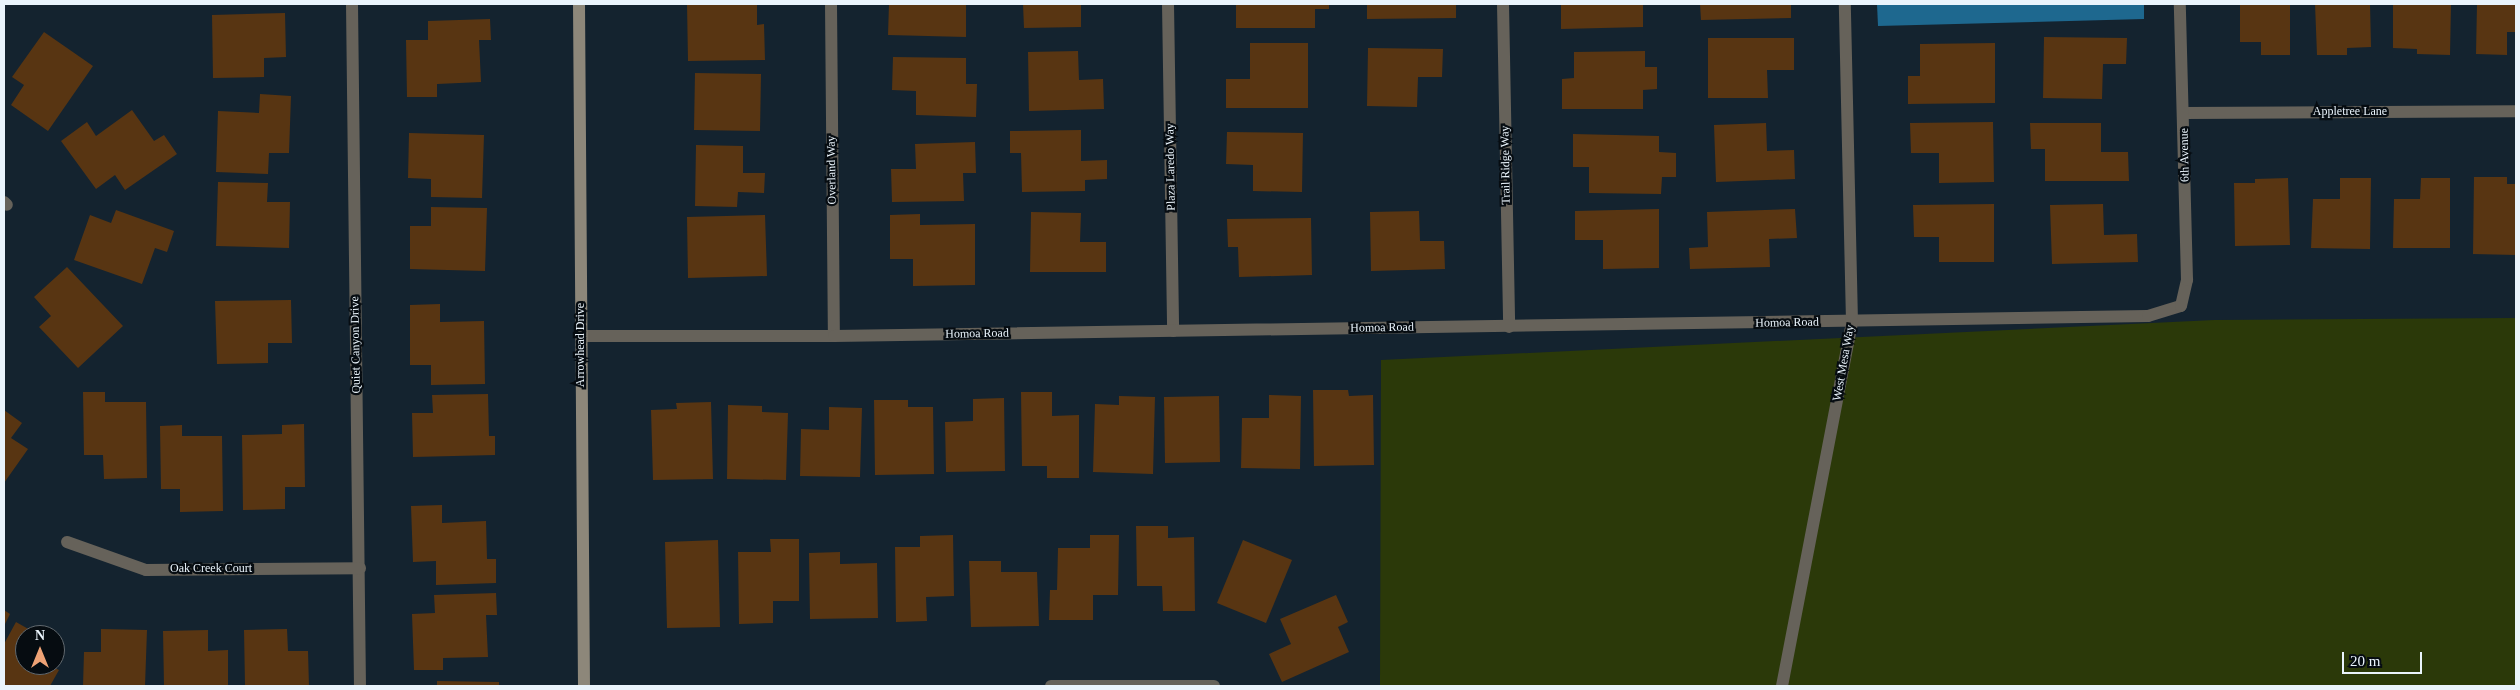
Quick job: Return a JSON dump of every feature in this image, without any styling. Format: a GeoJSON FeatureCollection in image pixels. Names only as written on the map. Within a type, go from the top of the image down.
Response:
{"type":"FeatureCollection","features":[{"type":"Feature","properties":{"kind":"main road","name":"Arrowhead Drive"},"geometry":{"type":"LineString","coordinates":[[579,4],[584,686]]}},
{"type":"Feature","properties":{"kind":"street","name":"Quiet Canyon Drive"},"geometry":{"type":"LineString","coordinates":[[352,4],[360,686]]}},
{"type":"Feature","properties":{"kind":"street","name":"Overland Way"},"geometry":{"type":"LineString","coordinates":[[831,4],[834,336]]}},
{"type":"Feature","properties":{"kind":"street","name":"Plaza Laredo Way"},"geometry":{"type":"LineString","coordinates":[[1168,4],[1173,331]]}},
{"type":"Feature","properties":{"kind":"street","name":"Trail Ridge Way"},"geometry":{"type":"LineString","coordinates":[[1503,4],[1508,327]]}},
{"type":"Feature","properties":{"kind":"street","name":"West Mesa Way"},"geometry":{"type":"LineString","coordinates":[[1782,686],[1852,322],[1845,4]]}},
{"type":"Feature","properties":{"kind":"street","name":"6th Avenue"},"geometry":{"type":"LineString","coordinates":[[2180,4],[2187,280],[2181,306]]}},
{"type":"Feature","properties":{"kind":"street","name":"Appletree Lane"},"geometry":{"type":"LineString","coordinates":[[2184,114],[2516,112]]}},
{"type":"Feature","properties":{"kind":"street","name":"Homoa Road"},"geometry":{"type":"LineString","coordinates":[[582,336],[834,336],[1852,322],[2148,316],[2181,306]]}},
{"type":"Feature","properties":{"kind":"street","name":"Oak Creek Court"},"geometry":{"type":"LineString","coordinates":[[67,542],[146,570],[360,568]]}},
{"type":"Feature","properties":{"kind":"street"},"geometry":{"type":"LineString","coordinates":[[1052,686],[1214,686]]}},
{"type":"Feature","properties":{"kind":"green space"},"geometry":{"type":"Polygon","coordinates":[[[2516,318],[2516,686],[1380,686],[1381,360],[2214,320],[2516,318]]]}},
{"type":"Feature","properties":{"kind":"water"},"geometry":{"type":"Polygon","coordinates":[[[1877,4],[2144,4],[2144,19],[1878,26],[1877,4]]]}},
{"type":"Feature","properties":{"kind":"building"},"geometry":{"type":"Polygon","coordinates":[[[687,4],[757,4],[757,25],[764,24],[765,60],[688,61],[687,4]]]}},
{"type":"Feature","properties":{"kind":"building"},"geometry":{"type":"Polygon","coordinates":[[[889,4],[966,4],[966,37],[888,35],[889,4]]]}},
{"type":"Feature","properties":{"kind":"building"},"geometry":{"type":"Polygon","coordinates":[[[1023,4],[1081,4],[1081,27],[1024,28],[1023,4]]]}},
{"type":"Feature","properties":{"kind":"building"},"geometry":{"type":"Polygon","coordinates":[[[1236,4],[1329,4],[1329,9],[1315,9],[1315,28],[1236,28],[1236,4]]]}},
{"type":"Feature","properties":{"kind":"building"},"geometry":{"type":"Polygon","coordinates":[[[1367,4],[1456,4],[1456,18],[1367,19],[1367,4]]]}},
{"type":"Feature","properties":{"kind":"building"},"geometry":{"type":"Polygon","coordinates":[[[1561,4],[1643,4],[1643,27],[1561,29],[1561,4]]]}},
{"type":"Feature","properties":{"kind":"building"},"geometry":{"type":"Polygon","coordinates":[[[1700,4],[1791,4],[1791,18],[1701,20],[1700,4]]]}},
{"type":"Feature","properties":{"kind":"building"},"geometry":{"type":"Polygon","coordinates":[[[2240,4],[2290,4],[2290,55],[2261,55],[2261,42],[2240,42],[2240,4]]]}},
{"type":"Feature","properties":{"kind":"building"},"geometry":{"type":"Polygon","coordinates":[[[2315,4],[2370,4],[2371,47],[2347,48],[2347,55],[2317,55],[2315,4]]]}},
{"type":"Feature","properties":{"kind":"building"},"geometry":{"type":"Polygon","coordinates":[[[2393,4],[2451,4],[2450,55],[2417,54],[2417,49],[2393,48],[2393,4]]]}},
{"type":"Feature","properties":{"kind":"building"},"geometry":{"type":"Polygon","coordinates":[[[2477,4],[2516,4],[2516,32],[2507,32],[2507,55],[2476,54],[2477,4]]]}},
{"type":"Feature","properties":{"kind":"building"},"geometry":{"type":"Polygon","coordinates":[[[285,13],[286,57],[264,58],[264,77],[213,78],[212,15],[285,13]]]}},
{"type":"Feature","properties":{"kind":"building"},"geometry":{"type":"Polygon","coordinates":[[[490,19],[491,40],[479,40],[481,82],[437,84],[437,97],[407,97],[406,40],[428,40],[428,21],[490,19]]]}},
{"type":"Feature","properties":{"kind":"building"},"geometry":{"type":"Polygon","coordinates":[[[44,32],[93,66],[48,131],[11,105],[24,85],[12,77],[44,32]]]}},
{"type":"Feature","properties":{"kind":"building"},"geometry":{"type":"Polygon","coordinates":[[[2044,37],[2127,38],[2126,64],[2103,64],[2102,99],[2043,98],[2044,37]]]}},
{"type":"Feature","properties":{"kind":"building"},"geometry":{"type":"Polygon","coordinates":[[[1708,38],[1794,38],[1794,70],[1767,70],[1768,98],[1708,98],[1708,38]]]}},
{"type":"Feature","properties":{"kind":"building"},"geometry":{"type":"Polygon","coordinates":[[[1250,43],[1308,43],[1308,108],[1226,108],[1226,79],[1250,79],[1250,43]]]}},
{"type":"Feature","properties":{"kind":"building"},"geometry":{"type":"Polygon","coordinates":[[[1995,43],[1995,103],[1908,104],[1908,76],[1920,76],[1920,44],[1995,43]]]}},
{"type":"Feature","properties":{"kind":"building"},"geometry":{"type":"Polygon","coordinates":[[[1368,48],[1443,49],[1442,77],[1418,77],[1417,107],[1367,106],[1368,48]]]}},
{"type":"Feature","properties":{"kind":"building"},"geometry":{"type":"Polygon","coordinates":[[[1078,51],[1079,80],[1103,79],[1104,109],[1029,111],[1028,52],[1078,51]]]}},
{"type":"Feature","properties":{"kind":"building"},"geometry":{"type":"Polygon","coordinates":[[[1645,51],[1645,67],[1657,67],[1657,89],[1643,90],[1643,109],[1562,109],[1562,79],[1574,78],[1574,52],[1645,51]]]}},
{"type":"Feature","properties":{"kind":"building"},"geometry":{"type":"Polygon","coordinates":[[[893,57],[966,58],[966,84],[977,84],[976,117],[916,115],[916,91],[892,90],[893,57]]]}},
{"type":"Feature","properties":{"kind":"building"},"geometry":{"type":"Polygon","coordinates":[[[695,73],[761,74],[760,131],[694,130],[695,73]]]}},
{"type":"Feature","properties":{"kind":"building"},"geometry":{"type":"Polygon","coordinates":[[[260,94],[291,96],[289,153],[269,153],[268,174],[216,172],[218,111],[259,113],[260,94]]]}},
{"type":"Feature","properties":{"kind":"building"},"geometry":{"type":"Polygon","coordinates":[[[132,110],[154,141],[164,135],[177,154],[125,190],[115,175],[96,189],[61,141],[87,122],[96,136],[132,110]]]}},
{"type":"Feature","properties":{"kind":"building"},"geometry":{"type":"Polygon","coordinates":[[[1993,122],[1994,182],[1939,183],[1939,153],[1911,153],[1910,123],[1993,122]]]}},
{"type":"Feature","properties":{"kind":"building"},"geometry":{"type":"Polygon","coordinates":[[[1766,123],[1767,151],[1794,150],[1795,179],[1716,182],[1714,125],[1766,123]]]}},
{"type":"Feature","properties":{"kind":"building"},"geometry":{"type":"Polygon","coordinates":[[[2030,123],[2101,123],[2101,152],[2128,152],[2129,181],[2045,181],[2045,149],[2031,149],[2030,123]]]}},
{"type":"Feature","properties":{"kind":"building"},"geometry":{"type":"Polygon","coordinates":[[[1081,130],[1081,161],[1107,160],[1107,179],[1085,180],[1085,191],[1022,192],[1021,153],[1010,153],[1010,131],[1081,130]]]}},
{"type":"Feature","properties":{"kind":"building"},"geometry":{"type":"Polygon","coordinates":[[[1227,132],[1303,133],[1302,192],[1253,191],[1253,165],[1226,164],[1227,132]]]}},
{"type":"Feature","properties":{"kind":"building"},"geometry":{"type":"Polygon","coordinates":[[[409,133],[484,135],[482,198],[431,197],[431,179],[408,178],[409,133]]]}},
{"type":"Feature","properties":{"kind":"building"},"geometry":{"type":"Polygon","coordinates":[[[1573,134],[1659,136],[1659,152],[1676,153],[1676,177],[1662,177],[1661,194],[1589,193],[1589,167],[1573,167],[1573,134]]]}},
{"type":"Feature","properties":{"kind":"building"},"geometry":{"type":"Polygon","coordinates":[[[975,142],[976,173],[963,173],[964,201],[892,202],[891,169],[916,169],[915,144],[975,142]]]}},
{"type":"Feature","properties":{"kind":"building"},"geometry":{"type":"Polygon","coordinates":[[[696,145],[743,146],[743,173],[765,173],[764,193],[738,192],[737,207],[695,206],[696,145]]]}},
{"type":"Feature","properties":{"kind":"building"},"geometry":{"type":"Polygon","coordinates":[[[2474,177],[2507,177],[2507,184],[2516,184],[2516,255],[2473,254],[2474,177]]]}},
{"type":"Feature","properties":{"kind":"building"},"geometry":{"type":"Polygon","coordinates":[[[2288,178],[2290,245],[2235,246],[2234,183],[2255,183],[2255,179],[2288,178]]]}},
{"type":"Feature","properties":{"kind":"building"},"geometry":{"type":"Polygon","coordinates":[[[2340,178],[2371,178],[2370,249],[2311,248],[2313,199],[2340,199],[2340,178]]]}},
{"type":"Feature","properties":{"kind":"building"},"geometry":{"type":"Polygon","coordinates":[[[2421,178],[2450,178],[2450,248],[2393,248],[2394,199],[2420,199],[2421,178]]]}},
{"type":"Feature","properties":{"kind":"building"},"geometry":{"type":"Polygon","coordinates":[[[218,182],[268,183],[267,202],[290,202],[289,248],[216,246],[218,182]]]}},
{"type":"Feature","properties":{"kind":"building"},"geometry":{"type":"Polygon","coordinates":[[[1994,204],[1994,262],[1939,262],[1939,237],[1914,237],[1913,205],[1994,204]]]}},
{"type":"Feature","properties":{"kind":"building"},"geometry":{"type":"Polygon","coordinates":[[[2103,204],[2104,235],[2137,234],[2138,262],[2052,264],[2050,205],[2103,204]]]}},
{"type":"Feature","properties":{"kind":"building"},"geometry":{"type":"Polygon","coordinates":[[[431,207],[487,208],[485,271],[410,269],[410,226],[431,226],[431,207]]]}},
{"type":"Feature","properties":{"kind":"building"},"geometry":{"type":"Polygon","coordinates":[[[1659,209],[1659,268],[1603,269],[1603,240],[1575,240],[1575,211],[1659,209]]]}},
{"type":"Feature","properties":{"kind":"building"},"geometry":{"type":"Polygon","coordinates":[[[1795,209],[1797,238],[1769,239],[1770,267],[1690,269],[1689,248],[1708,247],[1707,212],[1795,209]]]}},
{"type":"Feature","properties":{"kind":"building"},"geometry":{"type":"Polygon","coordinates":[[[116,210],[174,231],[167,252],[155,248],[142,284],[74,260],[90,215],[111,223],[116,210]]]}},
{"type":"Feature","properties":{"kind":"building"},"geometry":{"type":"Polygon","coordinates":[[[1419,211],[1420,241],[1444,241],[1445,269],[1371,271],[1370,212],[1419,211]]]}},
{"type":"Feature","properties":{"kind":"building"},"geometry":{"type":"Polygon","coordinates":[[[1031,212],[1081,213],[1080,242],[1106,242],[1106,272],[1030,272],[1031,212]]]}},
{"type":"Feature","properties":{"kind":"building"},"geometry":{"type":"Polygon","coordinates":[[[920,214],[920,225],[975,224],[975,285],[913,286],[913,259],[890,259],[890,215],[920,214]]]}},
{"type":"Feature","properties":{"kind":"building"},"geometry":{"type":"Polygon","coordinates":[[[765,215],[767,276],[688,278],[687,217],[765,215]]]}},
{"type":"Feature","properties":{"kind":"building"},"geometry":{"type":"Polygon","coordinates":[[[1311,218],[1312,275],[1239,277],[1238,247],[1228,247],[1227,219],[1311,218]]]}},
{"type":"Feature","properties":{"kind":"building"},"geometry":{"type":"Polygon","coordinates":[[[67,267],[123,326],[78,368],[39,327],[51,316],[34,297],[67,267]]]}},
{"type":"Feature","properties":{"kind":"building"},"geometry":{"type":"Polygon","coordinates":[[[291,300],[292,343],[268,343],[268,363],[217,364],[215,301],[291,300]]]}},
{"type":"Feature","properties":{"kind":"building"},"geometry":{"type":"Polygon","coordinates":[[[440,304],[440,322],[484,321],[485,384],[431,385],[431,365],[410,365],[410,305],[440,304]]]}},
{"type":"Feature","properties":{"kind":"building"},"geometry":{"type":"Polygon","coordinates":[[[1313,390],[1348,390],[1349,396],[1373,395],[1374,465],[1314,466],[1313,390]]]}},
{"type":"Feature","properties":{"kind":"building"},"geometry":{"type":"Polygon","coordinates":[[[83,392],[105,392],[105,402],[146,402],[147,478],[104,479],[103,455],[84,455],[83,392]]]}},
{"type":"Feature","properties":{"kind":"building"},"geometry":{"type":"Polygon","coordinates":[[[1021,392],[1052,392],[1052,416],[1079,415],[1079,478],[1047,478],[1047,466],[1022,466],[1021,392]]]}},
{"type":"Feature","properties":{"kind":"building"},"geometry":{"type":"Polygon","coordinates":[[[488,394],[489,436],[495,436],[495,455],[413,457],[412,413],[433,413],[432,395],[488,394]]]}},
{"type":"Feature","properties":{"kind":"building"},"geometry":{"type":"Polygon","coordinates":[[[1269,395],[1301,396],[1300,469],[1241,468],[1242,418],[1269,418],[1269,395]]]}},
{"type":"Feature","properties":{"kind":"building"},"geometry":{"type":"Polygon","coordinates":[[[1119,396],[1155,397],[1153,474],[1093,472],[1095,404],[1119,405],[1119,396]]]}},
{"type":"Feature","properties":{"kind":"building"},"geometry":{"type":"Polygon","coordinates":[[[1219,396],[1220,462],[1165,463],[1164,397],[1219,396]]]}},
{"type":"Feature","properties":{"kind":"building"},"geometry":{"type":"Polygon","coordinates":[[[1004,398],[1005,471],[946,472],[945,422],[973,421],[973,399],[1004,398]]]}},
{"type":"Feature","properties":{"kind":"building"},"geometry":{"type":"Polygon","coordinates":[[[874,400],[908,400],[908,407],[933,407],[934,474],[875,475],[874,400]]]}},
{"type":"Feature","properties":{"kind":"building"},"geometry":{"type":"Polygon","coordinates":[[[711,402],[713,479],[653,480],[651,410],[677,409],[676,403],[711,402]]]}},
{"type":"Feature","properties":{"kind":"building"},"geometry":{"type":"Polygon","coordinates":[[[728,405],[762,406],[762,412],[788,413],[786,480],[727,479],[728,405]]]}},
{"type":"Feature","properties":{"kind":"building"},"geometry":{"type":"Polygon","coordinates":[[[829,407],[862,408],[860,477],[800,476],[801,429],[829,430],[829,407]]]}},
{"type":"Feature","properties":{"kind":"building"},"geometry":{"type":"Polygon","coordinates":[[[4,410],[22,423],[11,438],[28,449],[4,483],[4,410]]]}},
{"type":"Feature","properties":{"kind":"building"},"geometry":{"type":"Polygon","coordinates":[[[304,424],[305,487],[285,487],[285,509],[243,510],[242,435],[282,434],[282,425],[304,424]]]}},
{"type":"Feature","properties":{"kind":"building"},"geometry":{"type":"Polygon","coordinates":[[[182,425],[182,436],[222,436],[223,511],[180,512],[180,489],[161,489],[160,426],[182,425]]]}},
{"type":"Feature","properties":{"kind":"building"},"geometry":{"type":"Polygon","coordinates":[[[442,505],[442,523],[486,521],[487,559],[496,559],[496,583],[436,585],[436,561],[413,562],[411,506],[442,505]]]}},
{"type":"Feature","properties":{"kind":"building"},"geometry":{"type":"Polygon","coordinates":[[[1136,526],[1168,526],[1168,538],[1194,537],[1195,611],[1163,611],[1162,586],[1137,586],[1136,526]]]}},
{"type":"Feature","properties":{"kind":"building"},"geometry":{"type":"Polygon","coordinates":[[[953,535],[954,596],[926,597],[927,621],[896,622],[895,547],[920,547],[920,536],[953,535]]]}},
{"type":"Feature","properties":{"kind":"building"},"geometry":{"type":"Polygon","coordinates":[[[1090,535],[1119,535],[1118,595],[1093,595],[1093,620],[1049,620],[1050,590],[1057,590],[1058,548],[1090,548],[1090,535]]]}},
{"type":"Feature","properties":{"kind":"building"},"geometry":{"type":"Polygon","coordinates":[[[770,539],[799,539],[799,601],[773,601],[773,623],[739,624],[738,552],[771,552],[770,539]]]}},
{"type":"Feature","properties":{"kind":"building"},"geometry":{"type":"Polygon","coordinates":[[[718,540],[720,627],[667,628],[665,542],[718,540]]]}},
{"type":"Feature","properties":{"kind":"building"},"geometry":{"type":"Polygon","coordinates":[[[1243,540],[1292,560],[1266,623],[1217,603],[1243,540]]]}},
{"type":"Feature","properties":{"kind":"building"},"geometry":{"type":"Polygon","coordinates":[[[840,552],[840,564],[877,563],[878,618],[810,619],[809,553],[840,552]]]}},
{"type":"Feature","properties":{"kind":"building"},"geometry":{"type":"Polygon","coordinates":[[[969,561],[1001,561],[1001,572],[1037,572],[1039,626],[971,627],[969,561]]]}},
{"type":"Feature","properties":{"kind":"building"},"geometry":{"type":"Polygon","coordinates":[[[496,593],[497,615],[486,615],[488,657],[443,658],[443,670],[414,670],[412,614],[435,613],[434,595],[496,593]]]}},
{"type":"Feature","properties":{"kind":"building"},"geometry":{"type":"Polygon","coordinates":[[[1336,595],[1348,622],[1338,627],[1349,652],[1282,682],[1269,654],[1291,644],[1280,619],[1336,595]]]}},
{"type":"Feature","properties":{"kind":"building"},"geometry":{"type":"Polygon","coordinates":[[[4,610],[10,614],[4,626],[4,610]]]}},
{"type":"Feature","properties":{"kind":"building"},"geometry":{"type":"Polygon","coordinates":[[[16,622],[21,625],[15,625],[15,675],[56,675],[50,686],[4,686],[4,644],[16,622]]]}},
{"type":"Feature","properties":{"kind":"building"},"geometry":{"type":"Polygon","coordinates":[[[101,629],[147,630],[145,686],[83,686],[84,652],[101,652],[101,629]]]}},
{"type":"Feature","properties":{"kind":"building"},"geometry":{"type":"Polygon","coordinates":[[[287,629],[288,651],[308,651],[309,686],[245,686],[244,630],[287,629]]]}},
{"type":"Feature","properties":{"kind":"building"},"geometry":{"type":"Polygon","coordinates":[[[208,630],[208,651],[228,650],[228,686],[164,686],[163,631],[208,630]]]}},
{"type":"Feature","properties":{"kind":"building"},"geometry":{"type":"Polygon","coordinates":[[[437,681],[499,682],[499,686],[437,686],[437,681]]]}}]}
